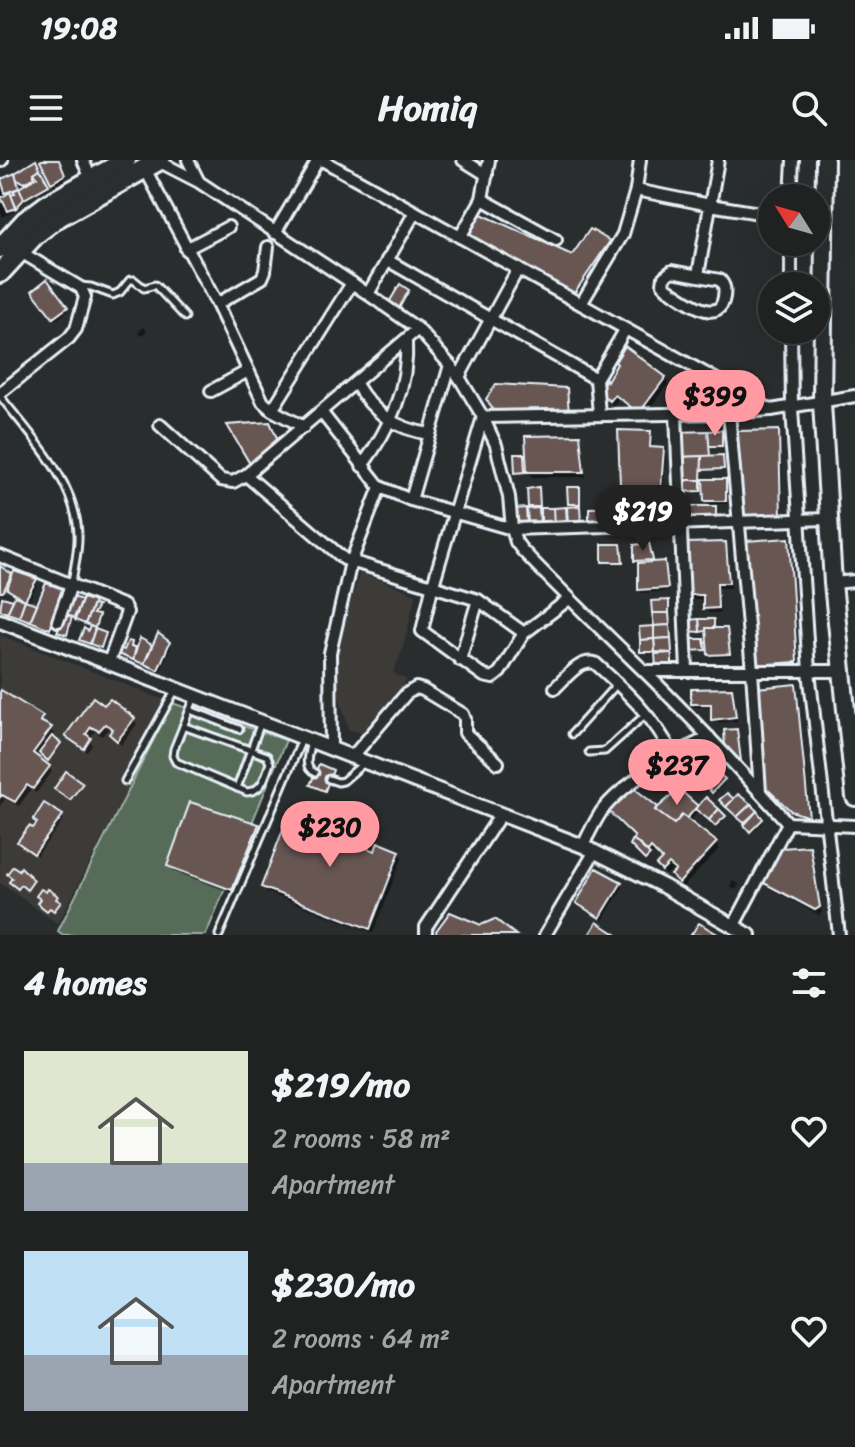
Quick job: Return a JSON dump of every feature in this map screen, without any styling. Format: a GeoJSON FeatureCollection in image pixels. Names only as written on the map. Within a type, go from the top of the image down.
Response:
{"type":"FeatureCollection","features":[{"type":"Feature","properties":{"kind":"highway"},"geometry":{"type":"LineString","coordinates":[[0,248],[25,221],[48,204],[126,160]]}},
{"type":"Feature","properties":{"kind":"highway"},"geometry":{"type":"LineString","coordinates":[[0,273],[36,234],[57,218],[154,163]]}},
{"type":"Feature","properties":{"kind":"main road"},"geometry":{"type":"LineString","coordinates":[[823,184],[825,160]]}},
{"type":"Feature","properties":{"kind":"main road"},"geometry":{"type":"LineString","coordinates":[[820,256],[822,403],[828,519],[855,797]]}},
{"type":"Feature","properties":{"kind":"street"},"geometry":{"type":"LineString","coordinates":[[83,160],[91,179]]}},
{"type":"Feature","properties":{"kind":"street"},"geometry":{"type":"LineString","coordinates":[[188,160],[199,182]]}},
{"type":"Feature","properties":{"kind":"street"},"geometry":{"type":"LineString","coordinates":[[275,233],[320,160],[771,410]]}},
{"type":"Feature","properties":{"kind":"street"},"geometry":{"type":"LineString","coordinates":[[463,160],[487,175]]}},
{"type":"Feature","properties":{"kind":"street"},"geometry":{"type":"LineString","coordinates":[[460,237],[482,199],[489,160]]}},
{"type":"Feature","properties":{"kind":"street"},"geometry":{"type":"LineString","coordinates":[[581,304],[623,234],[636,190],[640,160]]}},
{"type":"Feature","properties":{"kind":"street"},"geometry":{"type":"LineString","coordinates":[[698,275],[718,160]]}},
{"type":"Feature","properties":{"kind":"street"},"geometry":{"type":"LineString","coordinates":[[792,184],[793,160]]}},
{"type":"Feature","properties":{"kind":"street"},"geometry":{"type":"LineString","coordinates":[[154,163],[199,182],[418,329],[459,377],[483,417],[504,470],[512,529],[522,550],[645,671],[788,823],[855,826]]}},
{"type":"Feature","properties":{"kind":"street"},"geometry":{"type":"LineString","coordinates":[[154,163],[186,249],[217,304],[263,402],[304,427]]}},
{"type":"Feature","properties":{"kind":"street"},"geometry":{"type":"LineString","coordinates":[[636,190],[758,213]]}},
{"type":"Feature","properties":{"kind":"street"},"geometry":{"type":"LineString","coordinates":[[482,199],[556,240]]}},
{"type":"Feature","properties":{"kind":"street"},"geometry":{"type":"LineString","coordinates":[[368,294],[415,212]]}},
{"type":"Feature","properties":{"kind":"street"},"geometry":{"type":"LineString","coordinates":[[186,249],[228,227]]}},
{"type":"Feature","properties":{"kind":"street"},"geometry":{"type":"LineString","coordinates":[[217,304],[262,278],[268,247]]}},
{"type":"Feature","properties":{"kind":"street"},"geometry":{"type":"LineString","coordinates":[[0,394],[73,334],[85,297],[78,286],[19,251]]}},
{"type":"Feature","properties":{"kind":"street"},"geometry":{"type":"LineString","coordinates":[[387,260],[596,379]]}},
{"type":"Feature","properties":{"kind":"street"},"geometry":{"type":"LineString","coordinates":[[459,377],[518,269]]}},
{"type":"Feature","properties":{"kind":"street"},"geometry":{"type":"LineString","coordinates":[[672,271],[698,275],[716,278],[725,287],[723,305],[716,311],[707,311],[663,284],[666,274],[672,271]]}},
{"type":"Feature","properties":{"kind":"street"},"geometry":{"type":"LineString","coordinates":[[272,410],[352,283]]}},
{"type":"Feature","properties":{"kind":"street"},"geometry":{"type":"LineString","coordinates":[[160,425],[221,480],[233,482],[246,475],[322,413],[418,329]]}},
{"type":"Feature","properties":{"kind":"street"},"geometry":{"type":"LineString","coordinates":[[599,414],[596,379],[625,330]]}},
{"type":"Feature","properties":{"kind":"street"},"geometry":{"type":"LineString","coordinates":[[362,466],[390,422],[406,370],[406,340]]}},
{"type":"Feature","properties":{"kind":"street"},"geometry":{"type":"LineString","coordinates":[[791,344],[798,520],[809,671],[839,935]]}},
{"type":"Feature","properties":{"kind":"street"},"geometry":{"type":"LineString","coordinates":[[411,500],[450,365]]}},
{"type":"Feature","properties":{"kind":"street"},"geometry":{"type":"LineString","coordinates":[[211,391],[248,371]]}},
{"type":"Feature","properties":{"kind":"street"},"geometry":{"type":"LineString","coordinates":[[356,384],[371,405],[390,422],[430,434]]}},
{"type":"Feature","properties":{"kind":"street"},"geometry":{"type":"LineString","coordinates":[[483,417],[729,413],[792,408],[855,396]]}},
{"type":"Feature","properties":{"kind":"street"},"geometry":{"type":"LineString","coordinates":[[322,413],[380,487],[411,500],[512,529],[828,519]]}},
{"type":"Feature","properties":{"kind":"street"},"geometry":{"type":"LineString","coordinates":[[729,413],[760,792]]}},
{"type":"Feature","properties":{"kind":"street"},"geometry":{"type":"LineString","coordinates":[[676,414],[687,671]]}},
{"type":"Feature","properties":{"kind":"street"},"geometry":{"type":"LineString","coordinates":[[483,417],[422,631],[488,678],[497,676],[524,633],[569,599]]}},
{"type":"Feature","properties":{"kind":"street"},"geometry":{"type":"LineString","coordinates":[[246,475],[336,554],[351,562],[478,600],[524,633]]}},
{"type":"Feature","properties":{"kind":"street"},"geometry":{"type":"LineString","coordinates":[[331,748],[330,653],[351,562],[380,487]]}},
{"type":"Feature","properties":{"kind":"street"},"geometry":{"type":"LineString","coordinates":[[0,556],[126,608],[109,662]]}},
{"type":"Feature","properties":{"kind":"street"},"geometry":{"type":"LineString","coordinates":[[833,583],[855,581]]}},
{"type":"Feature","properties":{"kind":"street"},"geometry":{"type":"LineString","coordinates":[[58,621],[71,585]]}},
{"type":"Feature","properties":{"kind":"street"},"geometry":{"type":"LineString","coordinates":[[460,660],[478,600]]}},
{"type":"Feature","properties":{"kind":"street"},"geometry":{"type":"LineString","coordinates":[[0,621],[589,849],[663,886],[749,935]]}},
{"type":"Feature","properties":{"kind":"street"},"geometry":{"type":"LineString","coordinates":[[555,688],[582,663],[595,663],[646,714],[673,755]]}},
{"type":"Feature","properties":{"kind":"street"},"geometry":{"type":"LineString","coordinates":[[645,671],[842,671]]}},
{"type":"Feature","properties":{"kind":"street"},"geometry":{"type":"LineString","coordinates":[[360,759],[406,694],[416,688],[463,714],[465,733],[498,763]]}},
{"type":"Feature","properties":{"kind":"street"},"geometry":{"type":"LineString","coordinates":[[545,935],[589,849],[601,813],[613,798],[673,755],[709,737]]}},
{"type":"Feature","properties":{"kind":"street"},"geometry":{"type":"LineString","coordinates":[[426,935],[426,927],[501,814]]}},
{"type":"Feature","properties":{"kind":"street"},"geometry":{"type":"LineString","coordinates":[[733,927],[788,823]]}},
{"type":"Feature","properties":{"kind":"lane"},"geometry":{"type":"LineString","coordinates":[[78,286],[116,295],[130,280],[144,288],[155,285],[185,317]]}},
{"type":"Feature","properties":{"kind":"lane"},"geometry":{"type":"LineString","coordinates":[[0,394],[55,469],[75,507],[78,536],[71,585]]}},
{"type":"Feature","properties":{"kind":"lane"},"geometry":{"type":"LineString","coordinates":[[572,734],[617,683]]}},
{"type":"Feature","properties":{"kind":"lane"},"geometry":{"type":"LineString","coordinates":[[125,781],[176,688]]}},
{"type":"Feature","properties":{"kind":"lane"},"geometry":{"type":"LineString","coordinates":[[183,726],[267,756],[270,763],[261,785],[255,791],[247,792],[176,762],[173,752],[183,726],[196,696]]}},
{"type":"Feature","properties":{"kind":"lane"},"geometry":{"type":"LineString","coordinates":[[190,710],[239,729]]}},
{"type":"Feature","properties":{"kind":"lane"},"geometry":{"type":"LineString","coordinates":[[589,752],[605,751],[646,714]]}},
{"type":"Feature","properties":{"kind":"lane"},"geometry":{"type":"LineString","coordinates":[[236,788],[262,721]]}},
{"type":"Feature","properties":{"kind":"lane"},"geometry":{"type":"LineString","coordinates":[[307,738],[307,766],[309,771],[315,773]]}},
{"type":"Feature","properties":{"kind":"lane"},"geometry":{"type":"LineString","coordinates":[[219,935],[307,738]]}},
{"type":"Feature","properties":{"kind":"lane"},"geometry":{"type":"LineString","coordinates":[[329,779],[343,781],[360,759]]}},
{"type":"Feature","properties":{"kind":"shaded area"},"geometry":{"type":"Polygon","coordinates":[[[360,572],[416,594],[403,648],[393,673],[407,680],[366,734],[349,730],[330,665],[360,572]]]}},
{"type":"Feature","properties":{"kind":"shaded area"},"geometry":{"type":"Polygon","coordinates":[[[0,635],[172,703],[58,924],[0,883],[0,635]]]}},
{"type":"Feature","properties":{"kind":"green space"},"geometry":{"type":"Polygon","coordinates":[[[172,703],[286,740],[206,935],[63,935],[58,931],[172,703]]]}},
{"type":"Feature","properties":{"kind":"building"},"geometry":{"type":"Polygon","coordinates":[[[36,160],[40,169],[34,173],[34,178],[24,183],[17,181],[15,173],[36,160]]]}},
{"type":"Feature","properties":{"kind":"building"},"geometry":{"type":"Polygon","coordinates":[[[42,160],[59,160],[65,175],[51,183],[42,160]]]}},
{"type":"Feature","properties":{"kind":"building"},"geometry":{"type":"Polygon","coordinates":[[[40,169],[49,185],[24,199],[19,188],[37,177],[34,173],[40,169]]]}},
{"type":"Feature","properties":{"kind":"building"},"geometry":{"type":"Polygon","coordinates":[[[15,173],[19,188],[5,193],[1,179],[15,173]]]}},
{"type":"Feature","properties":{"kind":"building"},"geometry":{"type":"Polygon","coordinates":[[[19,188],[24,199],[16,208],[11,194],[19,188]]]}},
{"type":"Feature","properties":{"kind":"building"},"geometry":{"type":"Polygon","coordinates":[[[10,192],[16,208],[8,211],[1,198],[10,192]]]}},
{"type":"Feature","properties":{"kind":"building"},"geometry":{"type":"Polygon","coordinates":[[[479,213],[572,255],[590,229],[610,241],[573,295],[467,234],[479,213]]]}},
{"type":"Feature","properties":{"kind":"building"},"geometry":{"type":"Polygon","coordinates":[[[47,279],[68,307],[53,318],[32,291],[47,279]]]}},
{"type":"Feature","properties":{"kind":"building"},"geometry":{"type":"Polygon","coordinates":[[[400,284],[409,290],[398,310],[388,304],[400,284]]]}},
{"type":"Feature","properties":{"kind":"building"},"geometry":{"type":"Polygon","coordinates":[[[625,346],[666,377],[639,413],[615,395],[610,401],[601,394],[603,391],[600,389],[625,346]]]}},
{"type":"Feature","properties":{"kind":"building"},"geometry":{"type":"Polygon","coordinates":[[[496,384],[567,388],[569,414],[497,416],[486,399],[496,384]]]}},
{"type":"Feature","properties":{"kind":"building"},"geometry":{"type":"Polygon","coordinates":[[[270,422],[280,445],[250,464],[227,425],[270,422]]]}},
{"type":"Feature","properties":{"kind":"building"},"geometry":{"type":"Polygon","coordinates":[[[618,430],[651,431],[650,447],[664,448],[661,488],[640,496],[629,496],[620,485],[618,430]]]}},
{"type":"Feature","properties":{"kind":"building"},"geometry":{"type":"Polygon","coordinates":[[[722,430],[722,446],[709,446],[708,431],[722,430]]]}},
{"type":"Feature","properties":{"kind":"building"},"geometry":{"type":"Polygon","coordinates":[[[779,430],[781,518],[740,519],[738,431],[779,430]]]}},
{"type":"Feature","properties":{"kind":"building"},"geometry":{"type":"Polygon","coordinates":[[[708,431],[710,456],[679,457],[678,432],[708,431]]]}},
{"type":"Feature","properties":{"kind":"building"},"geometry":{"type":"Polygon","coordinates":[[[580,435],[584,472],[527,472],[525,436],[580,435]]]}},
{"type":"Feature","properties":{"kind":"building"},"geometry":{"type":"Polygon","coordinates":[[[514,454],[524,454],[525,472],[515,473],[514,454]]]}},
{"type":"Feature","properties":{"kind":"building"},"geometry":{"type":"Polygon","coordinates":[[[723,455],[724,469],[701,470],[702,456],[723,455]]]}},
{"type":"Feature","properties":{"kind":"building"},"geometry":{"type":"Polygon","coordinates":[[[702,456],[701,480],[680,480],[679,457],[702,456]]]}},
{"type":"Feature","properties":{"kind":"building"},"geometry":{"type":"Polygon","coordinates":[[[703,479],[726,479],[726,501],[704,501],[703,479]]]}},
{"type":"Feature","properties":{"kind":"building"},"geometry":{"type":"Polygon","coordinates":[[[680,480],[701,480],[701,491],[679,492],[680,480]]]}},
{"type":"Feature","properties":{"kind":"building"},"geometry":{"type":"Polygon","coordinates":[[[539,487],[540,507],[528,507],[527,489],[539,487]]]}},
{"type":"Feature","properties":{"kind":"building"},"geometry":{"type":"Polygon","coordinates":[[[567,487],[580,487],[580,504],[568,504],[567,487]]]}},
{"type":"Feature","properties":{"kind":"building"},"geometry":{"type":"Polygon","coordinates":[[[660,496],[662,522],[641,522],[641,498],[660,496]]]}},
{"type":"Feature","properties":{"kind":"building"},"geometry":{"type":"Polygon","coordinates":[[[580,506],[581,523],[568,524],[567,507],[580,506]]]}},
{"type":"Feature","properties":{"kind":"building"},"geometry":{"type":"Polygon","coordinates":[[[687,506],[716,506],[716,520],[687,520],[687,506]]]}},
{"type":"Feature","properties":{"kind":"building"},"geometry":{"type":"Polygon","coordinates":[[[566,507],[567,524],[555,525],[554,508],[566,507]]]}},
{"type":"Feature","properties":{"kind":"building"},"geometry":{"type":"Polygon","coordinates":[[[631,507],[632,522],[589,524],[589,508],[631,507]]]}},
{"type":"Feature","properties":{"kind":"building"},"geometry":{"type":"Polygon","coordinates":[[[526,508],[527,524],[514,526],[512,509],[526,508]]]}},
{"type":"Feature","properties":{"kind":"building"},"geometry":{"type":"Polygon","coordinates":[[[539,508],[540,524],[528,524],[527,509],[539,508]]]}},
{"type":"Feature","properties":{"kind":"building"},"geometry":{"type":"Polygon","coordinates":[[[541,508],[553,508],[554,525],[541,525],[541,508]]]}},
{"type":"Feature","properties":{"kind":"building"},"geometry":{"type":"Polygon","coordinates":[[[789,538],[797,662],[754,665],[746,541],[789,538]]]}},
{"type":"Feature","properties":{"kind":"building"},"geometry":{"type":"Polygon","coordinates":[[[726,542],[729,583],[717,583],[718,608],[703,609],[703,595],[686,595],[684,543],[726,542]]]}},
{"type":"Feature","properties":{"kind":"building"},"geometry":{"type":"Polygon","coordinates":[[[649,543],[653,560],[634,561],[634,545],[649,543]]]}},
{"type":"Feature","properties":{"kind":"building"},"geometry":{"type":"Polygon","coordinates":[[[602,544],[621,544],[623,562],[602,562],[602,544]]]}},
{"type":"Feature","properties":{"kind":"building"},"geometry":{"type":"Polygon","coordinates":[[[665,561],[668,588],[638,590],[638,563],[665,561]]]}},
{"type":"Feature","properties":{"kind":"building"},"geometry":{"type":"Polygon","coordinates":[[[0,566],[12,574],[3,592],[0,592],[0,566]]]}},
{"type":"Feature","properties":{"kind":"building"},"geometry":{"type":"Polygon","coordinates":[[[14,571],[37,579],[25,600],[7,589],[14,571]]]}},
{"type":"Feature","properties":{"kind":"building"},"geometry":{"type":"Polygon","coordinates":[[[46,583],[63,589],[50,629],[30,621],[46,583]]]}},
{"type":"Feature","properties":{"kind":"building"},"geometry":{"type":"Polygon","coordinates":[[[15,596],[25,600],[19,617],[7,613],[15,596]]]}},
{"type":"Feature","properties":{"kind":"building"},"geometry":{"type":"Polygon","coordinates":[[[70,596],[82,600],[74,618],[64,614],[70,596]]]}},
{"type":"Feature","properties":{"kind":"building"},"geometry":{"type":"Polygon","coordinates":[[[2,597],[13,600],[7,613],[0,610],[2,597]]]}},
{"type":"Feature","properties":{"kind":"building"},"geometry":{"type":"Polygon","coordinates":[[[83,598],[94,602],[85,624],[75,620],[83,598]]]}},
{"type":"Feature","properties":{"kind":"building"},"geometry":{"type":"Polygon","coordinates":[[[25,600],[37,604],[30,621],[19,617],[25,600]]]}},
{"type":"Feature","properties":{"kind":"building"},"geometry":{"type":"Polygon","coordinates":[[[669,600],[669,613],[652,613],[651,601],[669,600]]]}},
{"type":"Feature","properties":{"kind":"building"},"geometry":{"type":"Polygon","coordinates":[[[93,605],[98,606],[93,614],[99,615],[95,628],[85,624],[93,605]]]}},
{"type":"Feature","properties":{"kind":"building"},"geometry":{"type":"Polygon","coordinates":[[[652,613],[669,613],[670,625],[654,626],[652,613]]]}},
{"type":"Feature","properties":{"kind":"building"},"geometry":{"type":"Polygon","coordinates":[[[66,615],[72,617],[67,635],[57,632],[66,615]]]}},
{"type":"Feature","properties":{"kind":"building"},"geometry":{"type":"Polygon","coordinates":[[[699,619],[714,619],[714,628],[700,632],[699,619]]]}},
{"type":"Feature","properties":{"kind":"building"},"geometry":{"type":"Polygon","coordinates":[[[699,619],[700,632],[687,631],[686,620],[699,619]]]}},
{"type":"Feature","properties":{"kind":"building"},"geometry":{"type":"Polygon","coordinates":[[[670,625],[671,638],[654,639],[654,626],[670,625]]]}},
{"type":"Feature","properties":{"kind":"building"},"geometry":{"type":"Polygon","coordinates":[[[90,626],[95,628],[90,644],[79,640],[84,628],[88,631],[90,626]]]}},
{"type":"Feature","properties":{"kind":"building"},"geometry":{"type":"Polygon","coordinates":[[[654,626],[654,639],[640,640],[639,627],[654,626]]]}},
{"type":"Feature","properties":{"kind":"building"},"geometry":{"type":"Polygon","coordinates":[[[706,628],[727,628],[730,654],[708,655],[706,628]]]}},
{"type":"Feature","properties":{"kind":"building"},"geometry":{"type":"Polygon","coordinates":[[[95,629],[106,633],[101,648],[90,644],[95,629]]]}},
{"type":"Feature","properties":{"kind":"building"},"geometry":{"type":"Polygon","coordinates":[[[158,633],[170,642],[158,670],[144,664],[158,633]]]}},
{"type":"Feature","properties":{"kind":"building"},"geometry":{"type":"Polygon","coordinates":[[[140,638],[152,645],[144,664],[133,660],[140,638]]]}},
{"type":"Feature","properties":{"kind":"building"},"geometry":{"type":"Polygon","coordinates":[[[671,638],[672,653],[655,652],[654,639],[671,638]]]}},
{"type":"Feature","properties":{"kind":"building"},"geometry":{"type":"Polygon","coordinates":[[[654,639],[655,652],[640,652],[640,640],[654,639]]]}},
{"type":"Feature","properties":{"kind":"building"},"geometry":{"type":"Polygon","coordinates":[[[688,639],[704,639],[706,650],[689,651],[688,639]]]}},
{"type":"Feature","properties":{"kind":"building"},"geometry":{"type":"Polygon","coordinates":[[[128,641],[132,642],[131,647],[136,647],[133,660],[115,653],[118,647],[124,650],[128,641]]]}},
{"type":"Feature","properties":{"kind":"building"},"geometry":{"type":"Polygon","coordinates":[[[672,653],[672,667],[656,667],[655,654],[672,653]]]}},
{"type":"Feature","properties":{"kind":"building"},"geometry":{"type":"Polygon","coordinates":[[[796,684],[809,817],[791,811],[765,787],[757,688],[796,684]]]}},
{"type":"Feature","properties":{"kind":"building"},"geometry":{"type":"Polygon","coordinates":[[[732,688],[736,717],[711,720],[711,704],[691,704],[691,689],[732,688]]]}},
{"type":"Feature","properties":{"kind":"building"},"geometry":{"type":"Polygon","coordinates":[[[1,690],[43,716],[40,721],[52,727],[33,753],[50,766],[33,789],[27,785],[15,802],[2,795],[0,797],[1,690]]]}},
{"type":"Feature","properties":{"kind":"building"},"geometry":{"type":"Polygon","coordinates":[[[93,697],[104,705],[110,699],[135,718],[117,741],[109,734],[113,729],[105,724],[99,731],[91,727],[86,734],[91,738],[84,749],[65,736],[93,697]]]}},
{"type":"Feature","properties":{"kind":"building"},"geometry":{"type":"Polygon","coordinates":[[[737,729],[741,761],[736,762],[722,749],[725,747],[724,730],[737,729]]]}},
{"type":"Feature","properties":{"kind":"building"},"geometry":{"type":"Polygon","coordinates":[[[52,736],[61,743],[48,761],[39,753],[52,736]]]}},
{"type":"Feature","properties":{"kind":"building"},"geometry":{"type":"Polygon","coordinates":[[[700,757],[713,769],[700,781],[688,770],[700,757]]]}},
{"type":"Feature","properties":{"kind":"building"},"geometry":{"type":"Polygon","coordinates":[[[319,764],[333,770],[325,791],[310,785],[319,764]]]}},
{"type":"Feature","properties":{"kind":"building"},"geometry":{"type":"Polygon","coordinates":[[[66,771],[83,783],[70,800],[54,789],[66,771]]]}},
{"type":"Feature","properties":{"kind":"building"},"geometry":{"type":"Polygon","coordinates":[[[719,774],[725,779],[712,793],[706,786],[719,774]]]}},
{"type":"Feature","properties":{"kind":"building"},"geometry":{"type":"Polygon","coordinates":[[[635,789],[674,824],[682,815],[717,842],[679,883],[671,875],[676,870],[669,864],[662,871],[656,865],[662,859],[651,848],[648,852],[633,839],[635,837],[606,809],[635,789]]]}},
{"type":"Feature","properties":{"kind":"building"},"geometry":{"type":"Polygon","coordinates":[[[679,789],[698,806],[687,818],[682,815],[674,824],[655,810],[679,789]]]}},
{"type":"Feature","properties":{"kind":"building"},"geometry":{"type":"Polygon","coordinates":[[[727,793],[734,799],[726,807],[719,800],[727,793]]]}},
{"type":"Feature","properties":{"kind":"building"},"geometry":{"type":"Polygon","coordinates":[[[738,794],[751,804],[737,817],[726,807],[738,794]]]}},
{"type":"Feature","properties":{"kind":"building"},"geometry":{"type":"Polygon","coordinates":[[[706,797],[719,809],[709,820],[695,809],[706,797]]]}},
{"type":"Feature","properties":{"kind":"building"},"geometry":{"type":"Polygon","coordinates":[[[190,802],[259,824],[232,890],[167,866],[190,802]]]}},
{"type":"Feature","properties":{"kind":"building"},"geometry":{"type":"Polygon","coordinates":[[[44,803],[63,815],[34,854],[17,842],[29,826],[33,828],[37,823],[33,820],[44,803]]]}},
{"type":"Feature","properties":{"kind":"building"},"geometry":{"type":"Polygon","coordinates":[[[751,804],[757,811],[744,823],[737,817],[751,804]]]}},
{"type":"Feature","properties":{"kind":"building"},"geometry":{"type":"Polygon","coordinates":[[[719,809],[726,816],[715,826],[709,820],[719,809]]]}},
{"type":"Feature","properties":{"kind":"building"},"geometry":{"type":"Polygon","coordinates":[[[294,810],[367,838],[364,847],[375,851],[378,842],[400,851],[370,929],[261,887],[289,814],[294,810]]]}},
{"type":"Feature","properties":{"kind":"building"},"geometry":{"type":"Polygon","coordinates":[[[757,811],[763,819],[750,832],[744,825],[757,811]]]}},
{"type":"Feature","properties":{"kind":"building"},"geometry":{"type":"Polygon","coordinates":[[[633,839],[650,855],[645,860],[630,845],[633,839]]]}},
{"type":"Feature","properties":{"kind":"building"},"geometry":{"type":"Polygon","coordinates":[[[810,846],[820,907],[815,910],[762,882],[781,848],[810,846]]]}},
{"type":"Feature","properties":{"kind":"building"},"geometry":{"type":"Polygon","coordinates":[[[13,866],[19,870],[21,867],[34,880],[27,890],[21,885],[18,889],[9,882],[12,878],[7,874],[13,866]]]}},
{"type":"Feature","properties":{"kind":"building"},"geometry":{"type":"Polygon","coordinates":[[[596,868],[622,882],[600,918],[576,903],[596,868]]]}},
{"type":"Feature","properties":{"kind":"building"},"geometry":{"type":"Polygon","coordinates":[[[41,889],[46,892],[48,889],[58,896],[56,899],[61,902],[54,911],[50,908],[47,911],[37,903],[40,899],[36,896],[41,889]]]}},
{"type":"Feature","properties":{"kind":"building"},"geometry":{"type":"Polygon","coordinates":[[[450,912],[481,925],[495,919],[516,935],[437,935],[436,931],[450,912]]]}},
{"type":"Feature","properties":{"kind":"building"},"geometry":{"type":"Polygon","coordinates":[[[597,922],[617,935],[589,935],[597,922]]]}},
{"type":"Feature","properties":{"kind":"building"},"geometry":{"type":"Polygon","coordinates":[[[699,923],[719,935],[691,935],[699,923]]]}}]}
